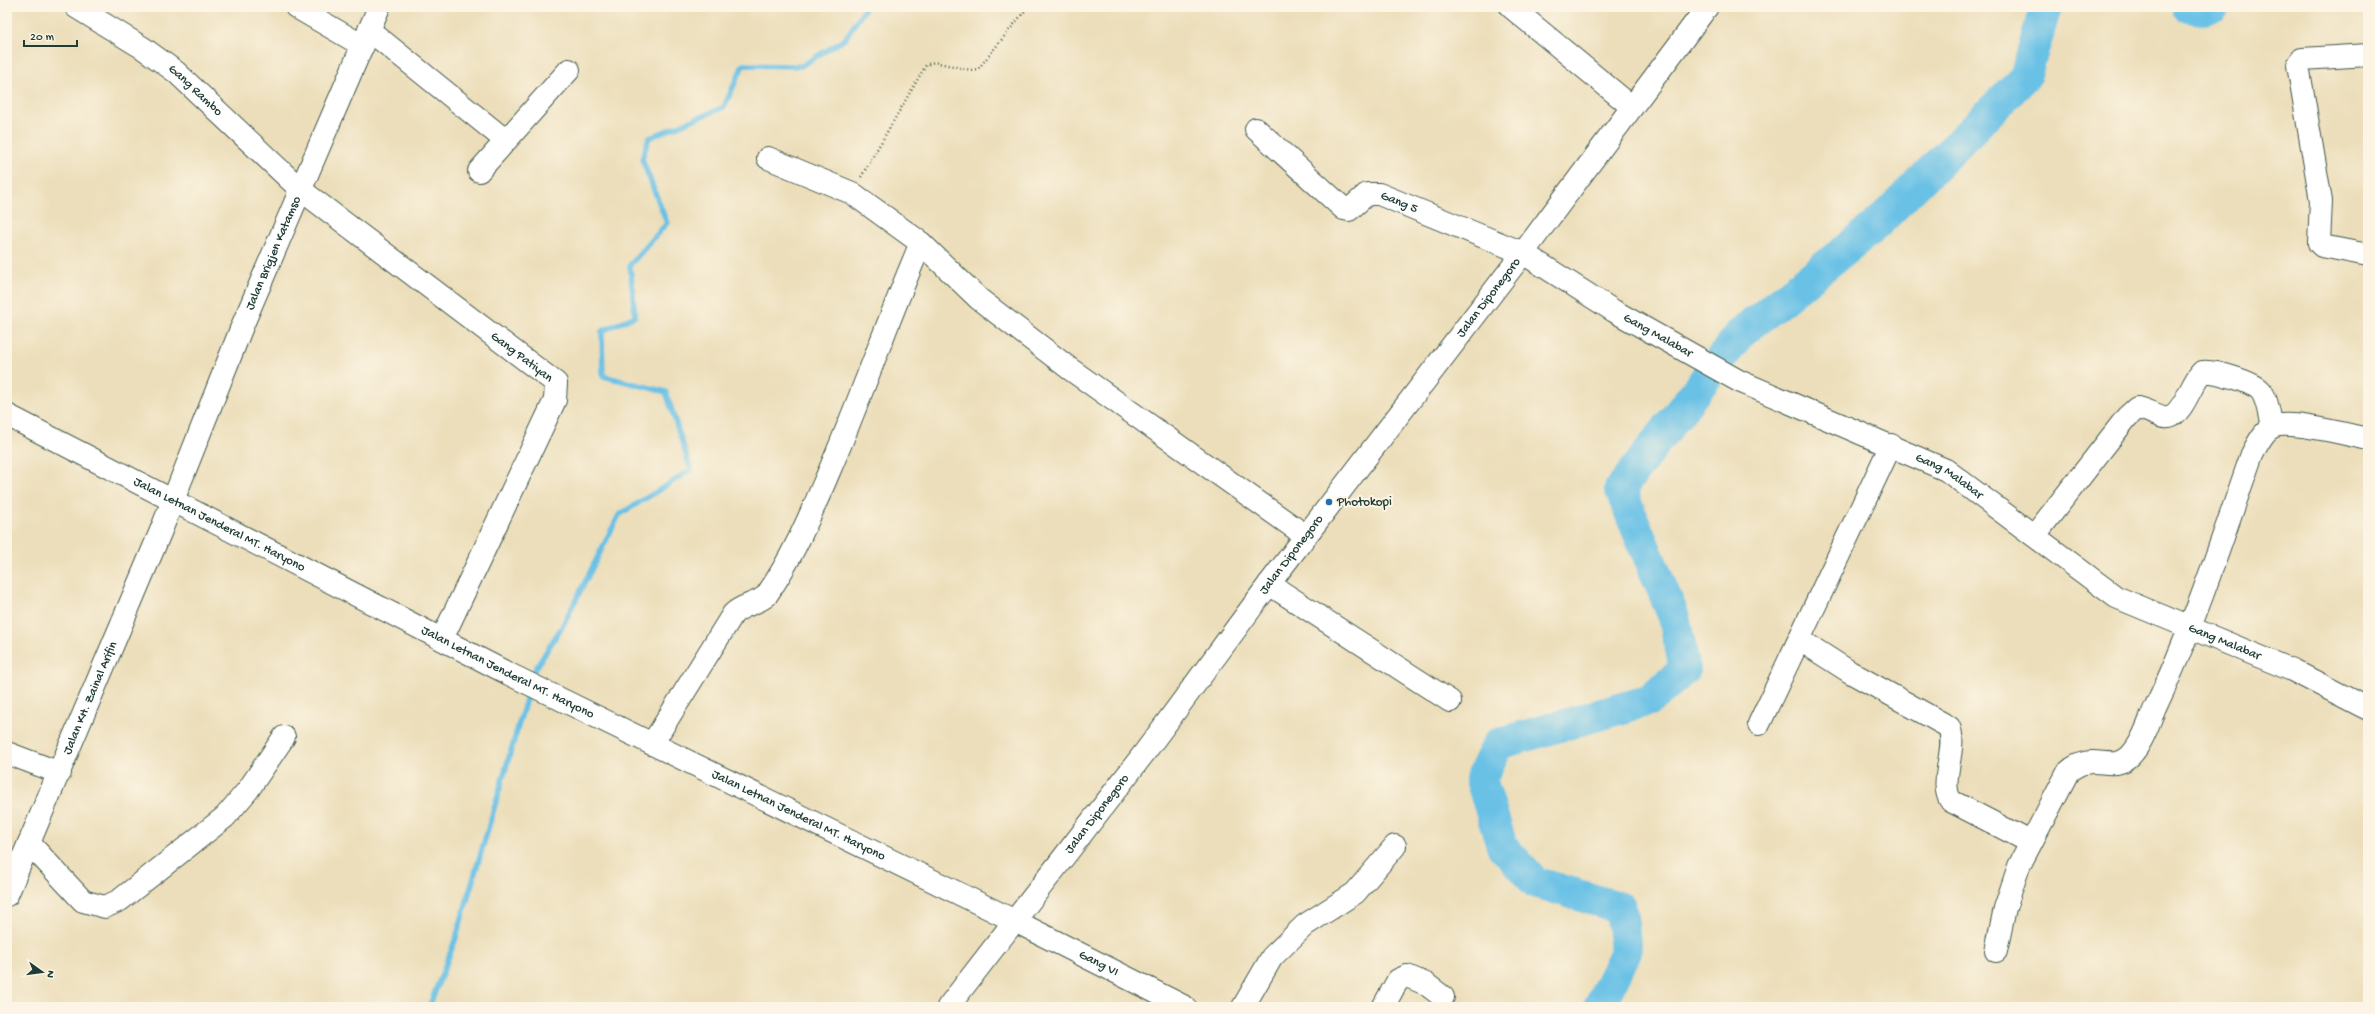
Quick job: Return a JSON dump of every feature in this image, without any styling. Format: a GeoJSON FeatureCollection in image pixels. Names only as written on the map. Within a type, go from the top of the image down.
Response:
{"type":"FeatureCollection","features":[{"type":"Feature","properties":{"kind":"street","name":"Gang Rambo"},"geometry":{"type":"LineString","coordinates":[[76,7],[143,48],[176,72],[301,190]]}},
{"type":"Feature","properties":{"kind":"street"},"geometry":{"type":"LineString","coordinates":[[296,7],[366,38],[505,140]]}},
{"type":"Feature","properties":{"kind":"street","name":"Jalan Brigjen Katamso"},"geometry":{"type":"LineString","coordinates":[[172,500],[243,324],[379,7]]}},
{"type":"Feature","properties":{"kind":"street"},"geometry":{"type":"LineString","coordinates":[[1513,7],[1632,107]]}},
{"type":"Feature","properties":{"kind":"street","name":"Jalan Diponegoro"},"geometry":{"type":"LineString","coordinates":[[948,1007],[1013,920],[1145,752],[1269,584],[1524,253],[1707,7]]}},
{"type":"Feature","properties":{"kind":"street"},"geometry":{"type":"LineString","coordinates":[[2368,55],[2302,59],[2298,65],[2321,201],[2320,243],[2322,246],[2368,255]]}},
{"type":"Feature","properties":{"kind":"street"},"geometry":{"type":"LineString","coordinates":[[479,171],[505,140],[569,70]]}},
{"type":"Feature","properties":{"kind":"street","name":"Gang 5"},"geometry":{"type":"LineString","coordinates":[[1256,129],[1344,209],[1349,210],[1367,194],[1379,194],[1524,253]]}},
{"type":"Feature","properties":{"kind":"street"},"geometry":{"type":"LineString","coordinates":[[768,158],[852,193],[921,243],[979,299],[1070,369],[1306,536]]}},
{"type":"Feature","properties":{"kind":"street","name":"Gang Patiyan"},"geometry":{"type":"LineString","coordinates":[[301,190],[556,383],[555,400],[442,639]]}},
{"type":"Feature","properties":{"kind":"street"},"geometry":{"type":"LineString","coordinates":[[652,744],[733,614],[744,606],[758,602],[766,596],[808,523],[851,422],[896,300],[921,243]]}},
{"type":"Feature","properties":{"kind":"street","name":"Gang Malabar"},"geometry":{"type":"LineString","coordinates":[[1524,253],[1614,312],[1739,381],[1891,444],[1946,470],[2116,597],[2292,670],[2368,709]]}},
{"type":"Feature","properties":{"kind":"street"},"geometry":{"type":"LineString","coordinates":[[2035,535],[2127,417],[2137,408],[2145,408],[2162,416],[2170,417],[2177,412],[2202,372],[2212,371],[2255,385],[2264,397],[2272,427]]}},
{"type":"Feature","properties":{"kind":"street","name":"Jalan Letnan Jenderal MT. Haryono"},"geometry":{"type":"LineString","coordinates":[[7,415],[509,674],[550,692],[652,744],[1013,920]]}},
{"type":"Feature","properties":{"kind":"street"},"geometry":{"type":"LineString","coordinates":[[1996,952],[2014,880],[2030,842],[2063,781],[2076,765],[2082,762],[2116,763],[2129,757],[2136,747],[2172,673],[2252,454],[2263,435],[2272,427],[2293,424],[2368,439]]}},
{"type":"Feature","properties":{"kind":"street"},"geometry":{"type":"LineString","coordinates":[[1759,724],[1800,640],[1891,444]]}},
{"type":"Feature","properties":{"kind":"street","name":"Jalan KH. Zainal Arifin"},"geometry":{"type":"LineString","coordinates":[[7,895],[60,773],[172,500]]}},
{"type":"Feature","properties":{"kind":"street"},"geometry":{"type":"LineString","coordinates":[[1269,584],[1450,701]]}},
{"type":"Feature","properties":{"kind":"street"},"geometry":{"type":"LineString","coordinates":[[1800,640],[1850,672],[1949,727],[1952,740],[1947,791],[1951,801],[2030,842]]}},
{"type":"Feature","properties":{"kind":"street"},"geometry":{"type":"LineString","coordinates":[[29,843],[83,901],[105,907],[120,900],[225,817],[248,790],[284,736]]}},
{"type":"Feature","properties":{"kind":"street"},"geometry":{"type":"LineString","coordinates":[[7,753],[60,773]]}},
{"type":"Feature","properties":{"kind":"street"},"geometry":{"type":"LineString","coordinates":[[1243,1007],[1272,957],[1305,925],[1355,893],[1396,846]]}},
{"type":"Feature","properties":{"kind":"street","name":"Gang VI"},"geometry":{"type":"LineString","coordinates":[[1013,920],[1185,1007]]}},
{"type":"Feature","properties":{"kind":"street"},"geometry":{"type":"LineString","coordinates":[[1383,1007],[1398,980],[1408,976],[1426,984],[1443,997]]}},
{"type":"Feature","properties":{"kind":"path"},"geometry":{"type":"LineString","coordinates":[[852,193],[926,65],[934,62],[971,70],[978,69],[1028,7]]}},
{"type":"Feature","properties":{"kind":"waterway"},"geometry":{"type":"LineString","coordinates":[[531,681],[534,671],[563,625],[619,515],[691,470],[666,392],[603,376],[602,331],[635,316],[630,265],[667,223],[642,159],[649,138],[724,107],[743,65],[801,66],[845,39],[866,7]]}},
{"type":"Feature","properties":{"kind":"waterway"},"geometry":{"type":"LineString","coordinates":[[1599,1007],[1626,952],[1621,908],[1535,882],[1502,846],[1481,779],[1498,744],[1650,700],[1685,669],[1674,617],[1620,489],[1740,334],[1876,225],[2025,77],[2046,7]]}},
{"type":"Feature","properties":{"kind":"waterway"},"geometry":{"type":"LineString","coordinates":[[2188,7],[2204,9],[2213,7]]}},
{"type":"Feature","properties":{"kind":"waterway"},"geometry":{"type":"LineString","coordinates":[[429,1007],[456,938],[529,689]]}},
{"type":"Feature","properties":{"kind":"place","name":"Photokopi"},"geometry":{"type":"Point","coordinates":[1329,502]}}]}
